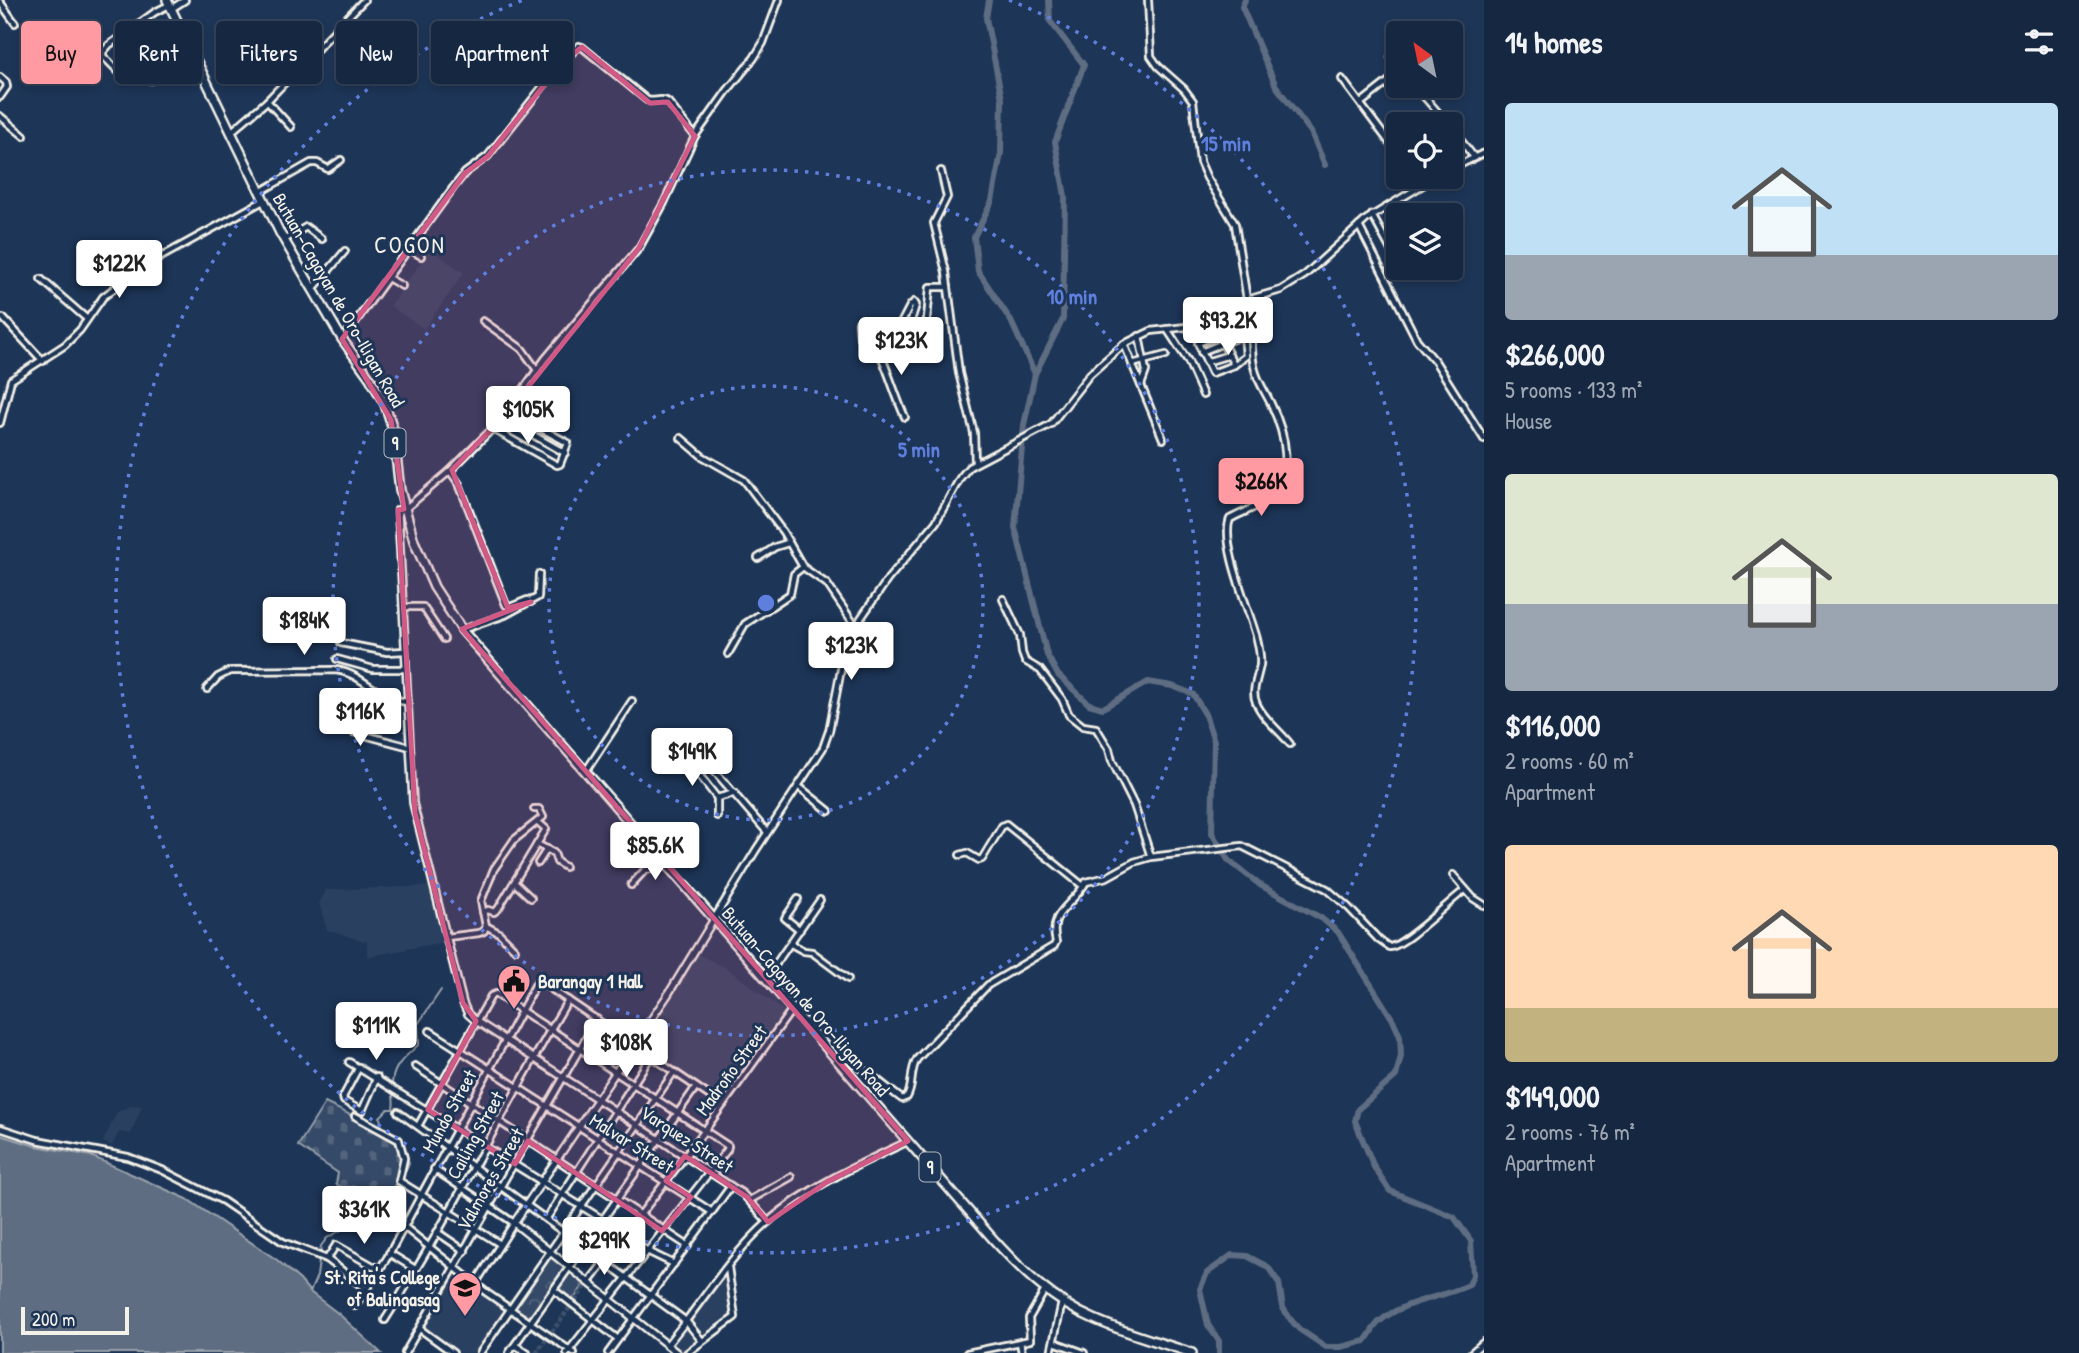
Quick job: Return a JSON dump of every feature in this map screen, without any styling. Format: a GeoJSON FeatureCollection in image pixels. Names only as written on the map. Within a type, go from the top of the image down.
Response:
{"type":"FeatureCollection","features":[{"type":"Feature","properties":{"kind":"highway","name":"Butuan-Cagayan de Oro-Iligan Road"},"geometry":{"type":"LineString","coordinates":[[169,5],[177,21]]}},
{"type":"Feature","properties":{"kind":"highway","name":"Butuan-Cagayan de Oro-Iligan Road"},"geometry":{"type":"LineString","coordinates":[[202,74],[284,240],[342,340],[370,378],[388,412],[393,429],[400,490],[414,541],[427,573],[462,630],[1003,1251],[1045,1290],[1094,1319],[1192,1353]]}},
{"type":"Feature","properties":{"kind":"main road"},"geometry":{"type":"LineString","coordinates":[[404,509],[398,510],[415,813],[463,1003],[468,1014],[476,1021]]}},
{"type":"Feature","properties":{"kind":"main road"},"geometry":{"type":"LineString","coordinates":[[675,1352],[514,1223],[669,993],[714,919]]}},
{"type":"Feature","properties":{"kind":"main road","name":"Varquez Street"},"geometry":{"type":"LineString","coordinates":[[476,1021],[597,1098]]}},
{"type":"Feature","properties":{"kind":"main road"},"geometry":{"type":"LineString","coordinates":[[667,1345],[686,1321]]}},
{"type":"Feature","properties":{"kind":"street"},"geometry":{"type":"LineString","coordinates":[[144,21],[169,5],[185,0]]}},
{"type":"Feature","properties":{"kind":"street"},"geometry":{"type":"LineString","coordinates":[[404,509],[450,471],[503,418],[537,370],[643,242],[695,136],[764,43],[779,0]]}},
{"type":"Feature","properties":{"kind":"street"},"geometry":{"type":"LineString","coordinates":[[1147,0],[1151,56],[1193,101],[1200,162],[1235,224],[1247,300]]}},
{"type":"Feature","properties":{"kind":"street"},"geometry":{"type":"LineString","coordinates":[[230,133],[267,101],[362,1]]}},
{"type":"Feature","properties":{"kind":"street"},"geometry":{"type":"LineString","coordinates":[[0,2],[15,23]]}},
{"type":"Feature","properties":{"kind":"street"},"geometry":{"type":"LineString","coordinates":[[115,43],[103,52],[106,60],[115,68]]}},
{"type":"Feature","properties":{"kind":"street"},"geometry":{"type":"LineString","coordinates":[[342,340],[465,173],[488,156],[563,61],[579,46],[647,100],[654,102],[663,99],[668,102],[695,136]]}},
{"type":"Feature","properties":{"kind":"street"},"geometry":{"type":"LineString","coordinates":[[0,77],[7,87],[0,97]]}},
{"type":"Feature","properties":{"kind":"street"},"geometry":{"type":"LineString","coordinates":[[1342,79],[1386,137]]}},
{"type":"Feature","properties":{"kind":"street"},"geometry":{"type":"LineString","coordinates":[[1361,103],[1386,84]]}},
{"type":"Feature","properties":{"kind":"street"},"geometry":{"type":"LineString","coordinates":[[1425,98],[1437,112]]}},
{"type":"Feature","properties":{"kind":"street"},"geometry":{"type":"LineString","coordinates":[[267,101],[291,127]]}},
{"type":"Feature","properties":{"kind":"street"},"geometry":{"type":"LineString","coordinates":[[0,116],[24,136]]}},
{"type":"Feature","properties":{"kind":"street"},"geometry":{"type":"LineString","coordinates":[[1463,143],[1474,157]]}},
{"type":"Feature","properties":{"kind":"street"},"geometry":{"type":"LineString","coordinates":[[1463,163],[1484,153]]}},
{"type":"Feature","properties":{"kind":"street"},"geometry":{"type":"LineString","coordinates":[[0,423],[11,380],[71,340],[103,297],[139,269],[261,197],[311,163],[328,169],[341,160]]}},
{"type":"Feature","properties":{"kind":"street"},"geometry":{"type":"LineString","coordinates":[[941,171],[947,195],[934,223],[948,287],[959,373],[974,433],[975,463]]}},
{"type":"Feature","properties":{"kind":"street"},"geometry":{"type":"LineString","coordinates":[[714,919],[825,743],[843,659],[867,608],[936,522],[964,471],[1055,421],[1098,365],[1124,344],[1139,336],[1167,328],[1195,325],[1247,300],[1295,282],[1373,215],[1414,189]]}},
{"type":"Feature","properties":{"kind":"street"},"geometry":{"type":"LineString","coordinates":[[1373,215],[1386,240]]}},
{"type":"Feature","properties":{"kind":"street"},"geometry":{"type":"LineString","coordinates":[[1359,226],[1417,340],[1434,361],[1484,439]]}},
{"type":"Feature","properties":{"kind":"street"},"geometry":{"type":"LineString","coordinates":[[284,240],[306,227],[321,240]]}},
{"type":"Feature","properties":{"kind":"street"},"geometry":{"type":"LineString","coordinates":[[410,249],[421,256]]}},
{"type":"Feature","properties":{"kind":"street"},"geometry":{"type":"LineString","coordinates":[[313,290],[345,251]]}},
{"type":"Feature","properties":{"kind":"street"},"geometry":{"type":"LineString","coordinates":[[388,278],[402,286]]}},
{"type":"Feature","properties":{"kind":"street"},"geometry":{"type":"LineString","coordinates":[[41,279],[87,319]]}},
{"type":"Feature","properties":{"kind":"street"},"geometry":{"type":"LineString","coordinates":[[871,336],[922,334],[926,331],[930,287],[948,287]]}},
{"type":"Feature","properties":{"kind":"street"},"geometry":{"type":"LineString","coordinates":[[894,336],[914,302],[916,305],[907,333]]}},
{"type":"Feature","properties":{"kind":"street"},"geometry":{"type":"LineString","coordinates":[[1218,334],[1198,342],[1212,373],[1234,365],[1246,356],[1238,304]]}},
{"type":"Feature","properties":{"kind":"street"},"geometry":{"type":"LineString","coordinates":[[1238,304],[1251,322],[1256,374],[1276,415],[1286,459],[1284,476],[1272,496],[1230,519],[1228,531],[1237,579],[1247,604],[1259,650],[1260,664],[1254,699],[1263,714],[1290,744]]}},
{"type":"Feature","properties":{"kind":"street"},"geometry":{"type":"LineString","coordinates":[[3,318],[43,361]]}},
{"type":"Feature","properties":{"kind":"street"},"geometry":{"type":"LineString","coordinates":[[1211,318],[1234,365]]}},
{"type":"Feature","properties":{"kind":"street"},"geometry":{"type":"LineString","coordinates":[[483,321],[522,349],[537,370]]}},
{"type":"Feature","properties":{"kind":"street"},"geometry":{"type":"LineString","coordinates":[[876,347],[861,340],[858,323],[861,322],[871,336],[876,347],[905,417]]}},
{"type":"Feature","properties":{"kind":"street"},"geometry":{"type":"LineString","coordinates":[[1167,328],[1188,361],[1203,395]]}},
{"type":"Feature","properties":{"kind":"street"},"geometry":{"type":"LineString","coordinates":[[1201,352],[1224,345],[1243,335]]}},
{"type":"Feature","properties":{"kind":"street"},"geometry":{"type":"LineString","coordinates":[[1139,336],[1145,374],[1141,385]]}},
{"type":"Feature","properties":{"kind":"street"},"geometry":{"type":"LineString","coordinates":[[1124,344],[1163,439]]}},
{"type":"Feature","properties":{"kind":"street"},"geometry":{"type":"LineString","coordinates":[[1132,364],[1166,355]]}},
{"type":"Feature","properties":{"kind":"street"},"geometry":{"type":"LineString","coordinates":[[1206,362],[1229,355]]}},
{"type":"Feature","properties":{"kind":"street"},"geometry":{"type":"LineString","coordinates":[[1088,364],[1098,365]]}},
{"type":"Feature","properties":{"kind":"street"},"geometry":{"type":"LineString","coordinates":[[493,429],[557,465],[560,464],[569,445],[509,411]]}},
{"type":"Feature","properties":{"kind":"street"},"geometry":{"type":"LineString","coordinates":[[503,418],[565,453]]}},
{"type":"Feature","properties":{"kind":"street"},"geometry":{"type":"LineString","coordinates":[[681,438],[702,456],[741,477],[783,532],[803,567],[827,584],[856,628]]}},
{"type":"Feature","properties":{"kind":"street"},"geometry":{"type":"LineString","coordinates":[[450,471],[459,484],[506,605],[510,607],[527,600],[531,602]]}},
{"type":"Feature","properties":{"kind":"street"},"geometry":{"type":"LineString","coordinates":[[758,558],[775,547],[788,543]]}},
{"type":"Feature","properties":{"kind":"street"},"geometry":{"type":"LineString","coordinates":[[728,654],[745,624],[790,594],[794,574],[803,567]]}},
{"type":"Feature","properties":{"kind":"street"},"geometry":{"type":"LineString","coordinates":[[462,630],[505,615],[531,602],[539,593],[539,574]]}},
{"type":"Feature","properties":{"kind":"street"},"geometry":{"type":"LineString","coordinates":[[1003,599],[1020,635],[1025,661],[1040,670],[1062,699],[1069,715],[1083,726],[1096,728],[1108,746],[1134,805],[1151,857]]}},
{"type":"Feature","properties":{"kind":"street"},"geometry":{"type":"LineString","coordinates":[[403,607],[423,607],[444,639]]}},
{"type":"Feature","properties":{"kind":"street"},"geometry":{"type":"LineString","coordinates":[[341,643],[387,652],[405,650]]}},
{"type":"Feature","properties":{"kind":"street"},"geometry":{"type":"LineString","coordinates":[[337,659],[373,669],[406,669]]}},
{"type":"Feature","properties":{"kind":"street"},"geometry":{"type":"LineString","coordinates":[[207,689],[218,677],[230,671],[335,670],[346,672],[385,697],[408,702]]}},
{"type":"Feature","properties":{"kind":"street"},"geometry":{"type":"LineString","coordinates":[[586,771],[632,701]]}},
{"type":"Feature","properties":{"kind":"street"},"geometry":{"type":"LineString","coordinates":[[348,719],[347,726],[353,732],[410,747]]}},
{"type":"Feature","properties":{"kind":"street"},"geometry":{"type":"LineString","coordinates":[[670,764],[681,760],[690,765],[717,801],[717,816]]}},
{"type":"Feature","properties":{"kind":"street"},"geometry":{"type":"LineString","coordinates":[[706,761],[767,832]]}},
{"type":"Feature","properties":{"kind":"street"},"geometry":{"type":"LineString","coordinates":[[798,786],[829,811]]}},
{"type":"Feature","properties":{"kind":"street"},"geometry":{"type":"LineString","coordinates":[[717,801],[735,793]]}},
{"type":"Feature","properties":{"kind":"street"},"geometry":{"type":"LineString","coordinates":[[447,937],[484,930],[486,926],[481,898],[497,865],[516,838],[543,817],[539,809],[534,809]]}},
{"type":"Feature","properties":{"kind":"street"},"geometry":{"type":"LineString","coordinates":[[483,912],[497,910],[515,883],[546,829],[537,822]]}},
{"type":"Feature","properties":{"kind":"street"},"geometry":{"type":"LineString","coordinates":[[960,855],[967,853],[982,859],[1003,825],[1007,824],[1083,886]]}},
{"type":"Feature","properties":{"kind":"street"},"geometry":{"type":"LineString","coordinates":[[537,844],[554,853],[556,861],[565,867]]}},
{"type":"Feature","properties":{"kind":"street"},"geometry":{"type":"LineString","coordinates":[[834,1057],[840,1055],[886,1085],[900,1098],[907,1097],[910,1092],[911,1070],[917,1059],[988,985],[1054,946],[1056,942],[1052,930],[1055,920],[1089,879],[1107,877],[1134,862],[1151,857],[1231,846],[1247,848],[1327,890],[1348,907],[1379,940],[1394,948],[1465,890]]}},
{"type":"Feature","properties":{"kind":"street"},"geometry":{"type":"LineString","coordinates":[[538,863],[547,849]]}},
{"type":"Feature","properties":{"kind":"street"},"geometry":{"type":"LineString","coordinates":[[631,885],[645,870],[657,868],[665,862]]}},
{"type":"Feature","properties":{"kind":"street"},"geometry":{"type":"LineString","coordinates":[[1453,875],[1465,890],[1484,905]]}},
{"type":"Feature","properties":{"kind":"street"},"geometry":{"type":"LineString","coordinates":[[515,883],[531,898]]}},
{"type":"Feature","properties":{"kind":"street"},"geometry":{"type":"LineString","coordinates":[[798,899],[785,918],[800,930]]}},
{"type":"Feature","properties":{"kind":"street"},"geometry":{"type":"LineString","coordinates":[[766,978],[820,900]]}},
{"type":"Feature","properties":{"kind":"street"},"geometry":{"type":"LineString","coordinates":[[486,926],[499,933],[515,949]]}},
{"type":"Feature","properties":{"kind":"street"},"geometry":{"type":"LineString","coordinates":[[792,944],[812,952],[848,979]]}},
{"type":"Feature","properties":{"kind":"street","name":"Mundo Street"},"geometry":{"type":"LineString","coordinates":[[355,1306],[380,1270],[536,982],[540,981],[568,1000]]}},
{"type":"Feature","properties":{"kind":"street"},"geometry":{"type":"LineString","coordinates":[[384,1215],[403,1226],[475,1284],[570,1352],[727,1150],[727,1145],[705,1130],[494,994],[476,1021],[418,1126]]}},
{"type":"Feature","properties":{"kind":"street"},"geometry":{"type":"LineString","coordinates":[[568,1000],[723,1105]]}},
{"type":"Feature","properties":{"kind":"street","name":"Cailing Street"},"geometry":{"type":"LineString","coordinates":[[385,1320],[475,1167],[568,1000]]}},
{"type":"Feature","properties":{"kind":"street","name":"Madroño Street"},"geometry":{"type":"LineString","coordinates":[[589,1282],[793,1009]]}},
{"type":"Feature","properties":{"kind":"street","name":"Valmores Street"},"geometry":{"type":"LineString","coordinates":[[405,1353],[597,1019]]}},
{"type":"Feature","properties":{"kind":"street","name":"Malvar Street"},"geometry":{"type":"LineString","coordinates":[[430,1031],[712,1212]]}},
{"type":"Feature","properties":{"kind":"street"},"geometry":{"type":"LineString","coordinates":[[547,1218],[651,1056]]}},
{"type":"Feature","properties":{"kind":"street"},"geometry":{"type":"LineString","coordinates":[[349,1062],[626,1234],[648,1251],[674,1264]]}},
{"type":"Feature","properties":{"kind":"street"},"geometry":{"type":"LineString","coordinates":[[415,1066],[688,1246]]}},
{"type":"Feature","properties":{"kind":"street"},"geometry":{"type":"LineString","coordinates":[[359,1067],[343,1097],[344,1101],[362,1111],[377,1077]]}},
{"type":"Feature","properties":{"kind":"street"},"geometry":{"type":"LineString","coordinates":[[480,1353],[674,1072]]}},
{"type":"Feature","properties":{"kind":"street"},"geometry":{"type":"LineString","coordinates":[[509,1353],[696,1087]]}},
{"type":"Feature","properties":{"kind":"street","name":"Varquez Street"},"geometry":{"type":"LineString","coordinates":[[597,1098],[732,1186],[750,1200],[768,1222]]}},
{"type":"Feature","properties":{"kind":"street"},"geometry":{"type":"LineString","coordinates":[[398,1112],[527,1203],[686,1321],[702,1341]]}},
{"type":"Feature","properties":{"kind":"street"},"geometry":{"type":"LineString","coordinates":[[355,1116],[399,1140],[404,1158],[401,1182],[500,1244]]}},
{"type":"Feature","properties":{"kind":"street"},"geometry":{"type":"LineString","coordinates":[[0,1128],[37,1140],[112,1153],[147,1164],[213,1195],[283,1242],[323,1258],[367,1290]]}},
{"type":"Feature","properties":{"kind":"street"},"geometry":{"type":"LineString","coordinates":[[686,1321],[728,1267],[768,1222],[827,1182],[908,1142]]}},
{"type":"Feature","properties":{"kind":"street"},"geometry":{"type":"LineString","coordinates":[[434,1169],[514,1223],[475,1284]]}},
{"type":"Feature","properties":{"kind":"street"},"geometry":{"type":"LineString","coordinates":[[750,1200],[791,1177]]}},
{"type":"Feature","properties":{"kind":"street"},"geometry":{"type":"LineString","coordinates":[[608,1353],[732,1186]]}},
{"type":"Feature","properties":{"kind":"street"},"geometry":{"type":"LineString","coordinates":[[437,1232],[465,1251]]}},
{"type":"Feature","properties":{"kind":"street"},"geometry":{"type":"LineString","coordinates":[[323,1258],[336,1245],[380,1270]]}},
{"type":"Feature","properties":{"kind":"street"},"geometry":{"type":"LineString","coordinates":[[389,1253],[415,1269]]}},
{"type":"Feature","properties":{"kind":"street"},"geometry":{"type":"LineString","coordinates":[[687,1353],[735,1317],[728,1267]]}},
{"type":"Feature","properties":{"kind":"street"},"geometry":{"type":"LineString","coordinates":[[554,1290],[618,1339]]}},
{"type":"Feature","properties":{"kind":"street"},"geometry":{"type":"LineString","coordinates":[[971,1353],[1031,1339],[1030,1318],[1045,1290]]}},
{"type":"Feature","properties":{"kind":"street"},"geometry":{"type":"LineString","coordinates":[[1051,1353],[1062,1301]]}},
{"type":"Feature","properties":{"kind":"street"},"geometry":{"type":"LineString","coordinates":[[421,1329],[453,1353]]}},
{"type":"Feature","properties":{"kind":"street"},"geometry":{"type":"LineString","coordinates":[[1020,1342],[1022,1353]]}},
{"type":"Feature","properties":{"kind":"street"},"geometry":{"type":"LineString","coordinates":[[1054,1342],[1084,1353]]}},
{"type":"Feature","properties":{"kind":"street"},"geometry":{"type":"LineString","coordinates":[[1471,1353],[1484,1342]]}},
{"type":"Feature","properties":{"kind":"street"},"geometry":{"type":"LineString","coordinates":[[515,1345],[527,1353]]}},
{"type":"Feature","properties":{"kind":"highlighted area"},"geometry":{"type":"Polygon","coordinates":[[[582,47],[650,103],[668,102],[695,136],[639,248],[509,411],[452,470],[508,608],[531,602],[462,629],[908,1141],[827,1182],[768,1222],[747,1197],[685,1156],[666,1181],[691,1197],[662,1231],[528,1141],[515,1164],[428,1110],[476,1021],[463,1003],[415,813],[398,510],[404,509],[391,420],[342,339],[465,173],[488,156],[563,61],[582,47]]]}},
{"type":"Feature","properties":{"kind":"shaded area"},"geometry":{"type":"Polygon","coordinates":[[[430,249],[464,273],[424,329],[390,306],[430,249]]]}},
{"type":"Feature","properties":{"kind":"shaded area"},"geometry":{"type":"Polygon","coordinates":[[[429,886],[443,942],[367,957],[367,942],[327,930],[319,903],[326,890],[429,886]]]}},
{"type":"Feature","properties":{"kind":"shaded area"},"geometry":{"type":"Polygon","coordinates":[[[696,953],[728,969],[787,1013],[722,1103],[637,1044],[696,953]]]}},
{"type":"Feature","properties":{"kind":"shaded area"},"geometry":{"type":"Polygon","coordinates":[[[133,1105],[142,1106],[131,1134],[119,1132],[112,1146],[103,1142],[117,1112],[133,1105]]]}},
{"type":"Feature","properties":{"kind":"shaded area"},"geometry":{"type":"Polygon","coordinates":[[[0,1135],[36,1146],[91,1156],[187,1199],[277,1260],[381,1353],[0,1353],[0,1135]]]}},
{"type":"Feature","properties":{"kind":"shaded area"},"geometry":{"type":"Polygon","coordinates":[[[727,1269],[734,1318],[685,1353],[680,1353],[669,1344],[727,1269]]]}},
{"type":"Feature","properties":{"kind":"shaded area","name":"St. Rita's College of Balingasag"},"geometry":{"type":"Polygon","coordinates":[[[454,1273],[507,1310],[477,1353],[460,1353],[425,1327],[454,1273]]]}},
{"type":"Feature","properties":{"kind":"green space"},"geometry":{"type":"Polygon","coordinates":[[[325,1103],[373,1126],[396,1143],[403,1152],[406,1162],[404,1172],[384,1198],[364,1188],[343,1188],[336,1184],[338,1173],[298,1146],[325,1103]]]}},
{"type":"Feature","properties":{"kind":"green space"},"geometry":{"type":"Polygon","coordinates":[[[551,1255],[567,1268],[529,1320],[513,1309],[551,1255]]]}},
{"type":"Feature","properties":{"kind":"green space"},"geometry":{"type":"Polygon","coordinates":[[[570,1270],[586,1282],[573,1300],[557,1288],[570,1270]]]}},
{"type":"Feature","properties":{"kind":"waterway"},"geometry":{"type":"LineString","coordinates":[[989,0],[986,18],[1002,99],[1001,153],[992,201],[974,237],[978,271],[1011,321],[1035,374]]}},
{"type":"Feature","properties":{"kind":"waterway"},"geometry":{"type":"LineString","coordinates":[[1049,0],[1050,21],[1084,65],[1055,142],[1065,196],[1063,319],[1035,374],[1024,425],[1015,527],[1047,655],[1058,675],[1089,704],[1103,708],[1148,682],[1172,686],[1193,694],[1205,714],[1214,741],[1212,833],[1228,860],[1260,885],[1321,918],[1338,932],[1393,1020],[1400,1036],[1401,1056],[1396,1076],[1358,1109],[1355,1121],[1374,1167],[1390,1191],[1454,1217],[1471,1241],[1473,1275],[1469,1285],[1399,1309],[1378,1323],[1365,1341],[1341,1347],[1326,1347],[1299,1329],[1283,1308],[1279,1283],[1268,1267],[1247,1256],[1232,1255],[1207,1273],[1200,1289],[1208,1325],[1219,1341],[1219,1353]]}},
{"type":"Feature","properties":{"kind":"waterway"},"geometry":{"type":"LineString","coordinates":[[1245,0],[1242,7],[1276,86],[1311,132],[1325,165]]}},
{"type":"Feature","properties":{"kind":"waterway"},"geometry":{"type":"LineString","coordinates":[[392,1133],[382,1128],[380,1117],[388,1109],[393,1109],[394,1072],[419,1044],[418,1024],[441,990]]}},
{"type":"Feature","properties":{"kind":"waterway"},"geometry":{"type":"LineString","coordinates":[[310,1292],[317,1276],[321,1246],[327,1238],[345,1228],[345,1214],[352,1204],[352,1188],[385,1202],[397,1189],[409,1163],[402,1141]]}},
{"type":"Feature","properties":{"kind":"tunnel"},"geometry":{"type":"LineString","coordinates":[[536,1353],[589,1282]]}},
{"type":"Feature","properties":{"kind":"place","name":"Barangay 1 Hall"},"geometry":{"type":"Point","coordinates":[514,1011]}},
{"type":"Feature","properties":{"kind":"place","name":"St. Rita's College of Balingasag"},"geometry":{"type":"Point","coordinates":[465,1318]}},
{"type":"Feature","properties":{"kind":"district","name":"COGON"},"geometry":{"type":"Point","coordinates":[410,244]}}]}
